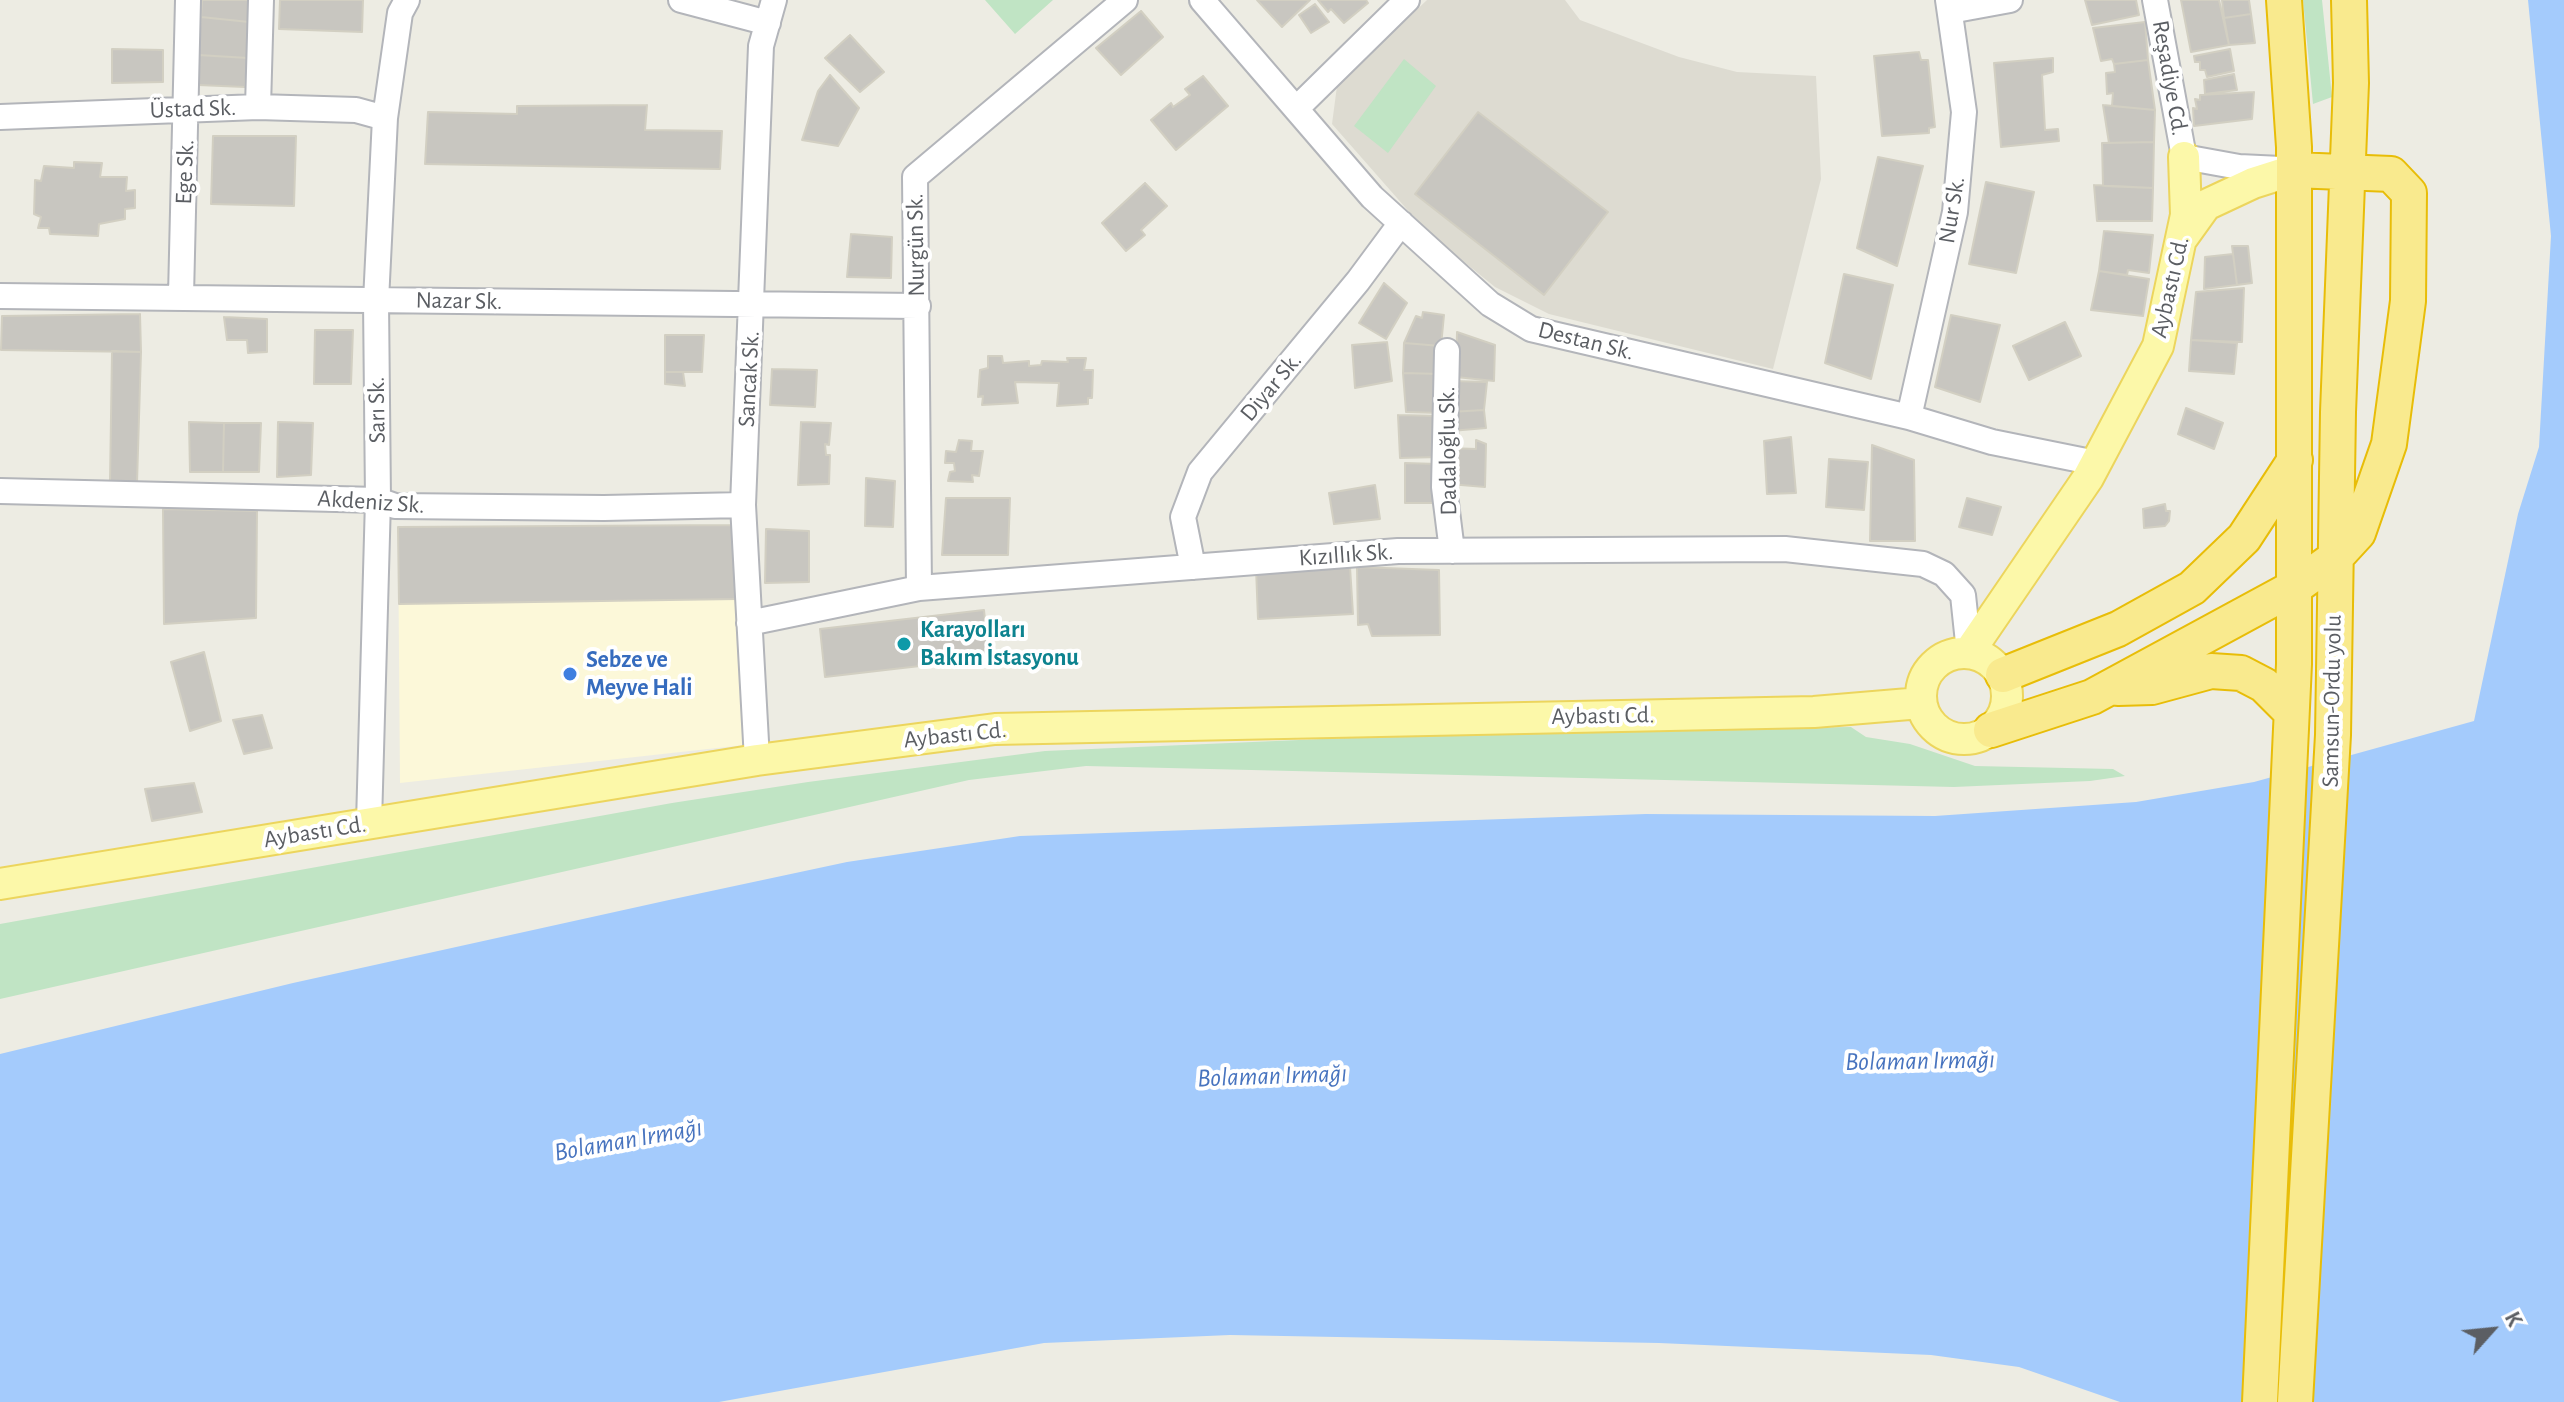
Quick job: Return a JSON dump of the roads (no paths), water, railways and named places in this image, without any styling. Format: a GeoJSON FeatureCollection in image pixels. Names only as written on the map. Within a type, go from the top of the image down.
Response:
{"type":"FeatureCollection","features":[{"type":"Feature","properties":{"kind":"highway","name":"Samsun-Ordu yolu"},"geometry":{"type":"LineString","coordinates":[[2260,1402],[2295,587],[2294,170],[2284,0]]}},
{"type":"Feature","properties":{"kind":"highway","name":"Samsun-Ordu yolu"},"geometry":{"type":"LineString","coordinates":[[2295,1402],[2333,735],[2335,558],[2348,173],[2349,0]]}},
{"type":"Feature","properties":{"kind":"highway"},"geometry":{"type":"LineString","coordinates":[[1991,730],[2092,697],[2295,587],[2335,558],[2358,533],[2389,444],[2408,301],[2409,193],[2391,174],[2294,170]]}},
{"type":"Feature","properties":{"kind":"highway"},"geometry":{"type":"LineString","coordinates":[[2003,675],[2118,629],[2192,588],[2244,538],[2295,460]]}},
{"type":"Feature","properties":{"kind":"highway"},"geometry":{"type":"LineString","coordinates":[[2106,688],[2152,687],[2211,671],[2241,673],[2264,685],[2291,722]]}},
{"type":"Feature","properties":{"kind":"main road","name":"Aybastı Cd."},"geometry":{"type":"LineString","coordinates":[[1969,652],[2096,463],[2158,346],[2186,215],[2184,157]]}},
{"type":"Feature","properties":{"kind":"main road"},"geometry":{"type":"LineString","coordinates":[[2180,241],[2206,205],[2253,183],[2294,170]]}},
{"type":"Feature","properties":{"kind":"main road"},"geometry":{"type":"LineString","coordinates":[[1969,652],[1993,663],[2003,675],[2007,705],[2001,719],[1991,730],[1978,737],[1948,736],[1936,728],[1921,703],[1925,676],[1943,657],[1969,652]]}},
{"type":"Feature","properties":{"kind":"main road","name":"Aybastı Cd."},"geometry":{"type":"LineString","coordinates":[[0,884],[757,760],[995,729],[1814,712],[1921,703]]}},
{"type":"Feature","properties":{"kind":"street","name":"Ege Sk."},"geometry":{"type":"LineString","coordinates":[[181,296],[188,0]]}},
{"type":"Feature","properties":{"kind":"street"},"geometry":{"type":"LineString","coordinates":[[258,107],[261,0]]}},
{"type":"Feature","properties":{"kind":"street","name":"Sarı Sk."},"geometry":{"type":"LineString","coordinates":[[369,823],[378,500],[376,301],[385,118],[400,13],[407,0]]}},
{"type":"Feature","properties":{"kind":"street"},"geometry":{"type":"LineString","coordinates":[[681,0],[771,12]]}},
{"type":"Feature","properties":{"kind":"street","name":"Nurgün Sk."},"geometry":{"type":"LineString","coordinates":[[919,588],[915,177],[1125,0]]}},
{"type":"Feature","properties":{"kind":"street","name":"Destan Sk."},"geometry":{"type":"LineString","coordinates":[[1202,0],[1298,107],[1372,197],[1490,304],[1531,329],[1909,417],[1992,442],[2096,463]]}},
{"type":"Feature","properties":{"kind":"street"},"geometry":{"type":"LineString","coordinates":[[1298,107],[1407,0]]}},
{"type":"Feature","properties":{"kind":"street"},"geometry":{"type":"LineString","coordinates":[[1949,6],[2010,0]]}},
{"type":"Feature","properties":{"kind":"street","name":"Reşadiye Cd."},"geometry":{"type":"LineString","coordinates":[[2155,0],[2184,157]]}},
{"type":"Feature","properties":{"kind":"street","name":"Nur Sk."},"geometry":{"type":"LineString","coordinates":[[1909,417],[1955,212],[1964,112],[1949,6]]}},
{"type":"Feature","properties":{"kind":"street","name":"Sancak Sk."},"geometry":{"type":"LineString","coordinates":[[757,760],[743,505],[761,46],[771,12]]}},
{"type":"Feature","properties":{"kind":"street","name":"Üstad Sk."},"geometry":{"type":"LineString","coordinates":[[0,117],[258,107],[356,110],[385,118]]}},
{"type":"Feature","properties":{"kind":"street"},"geometry":{"type":"LineString","coordinates":[[2184,157],[2239,167],[2294,170]]}},
{"type":"Feature","properties":{"kind":"street","name":"Diyar Sk."},"geometry":{"type":"LineString","coordinates":[[1193,567],[1183,517],[1200,472],[1358,281],[1401,223]]}},
{"type":"Feature","properties":{"kind":"street","name":"Nazar Sk."},"geometry":{"type":"LineString","coordinates":[[0,296],[918,306]]}},
{"type":"Feature","properties":{"kind":"street","name":"Dadaloğlu Sk."},"geometry":{"type":"LineString","coordinates":[[1447,351],[1444,487],[1452,551]]}},
{"type":"Feature","properties":{"kind":"street","name":"Akdeniz Sk."},"geometry":{"type":"LineString","coordinates":[[0,491],[378,500],[395,506],[604,508],[743,505]]}},
{"type":"Feature","properties":{"kind":"street","name":"Kızıllık Sk."},"geometry":{"type":"LineString","coordinates":[[749,623],[919,588],[1398,551],[1785,549],[1887,558],[1923,564],[1944,574],[1963,595],[1969,652]]}},
{"type":"Feature","properties":{"kind":"water","name":"Bolaman Irmağı"},"geometry":{"type":"Polygon","coordinates":[[[2528,0],[2564,0],[2564,1402],[2120,1402],[2019,1367],[1931,1355],[1659,1343],[1230,1335],[1044,1343],[719,1402],[0,1402],[0,1054],[293,983],[669,900],[847,862],[1020,836],[1646,814],[1935,816],[2136,802],[2254,782],[2474,721],[2518,514],[2539,447],[2551,236],[2528,0]]]}},
{"type":"Feature","properties":{"kind":"place","name":"Karayolları Bakım İstasyonu"},"geometry":{"type":"Point","coordinates":[904,644]}},
{"type":"Feature","properties":{"kind":"place","name":"Sebze ve Meyve Hali"},"geometry":{"type":"Point","coordinates":[570,674]}}]}
